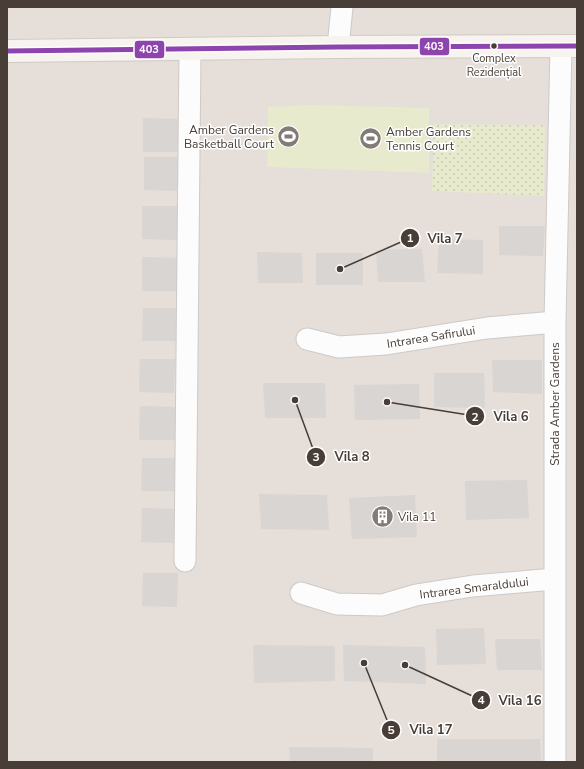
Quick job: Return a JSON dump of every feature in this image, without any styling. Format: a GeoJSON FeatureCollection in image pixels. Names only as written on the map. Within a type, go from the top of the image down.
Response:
{"type":"FeatureCollection","features":[{"type":"Feature","properties":{"kind":"main road"},"geometry":{"type":"LineString","coordinates":[[7,51],[569,46]]}},
{"type":"Feature","properties":{"kind":"street"},"geometry":{"type":"LineString","coordinates":[[338,47],[342,7]]}},
{"type":"Feature","properties":{"kind":"street","name":"Strada Amber Gardens"},"geometry":{"type":"LineString","coordinates":[[555,762],[554,579],[556,322],[569,46]]}},
{"type":"Feature","properties":{"kind":"street"},"geometry":{"type":"LineString","coordinates":[[185,561],[190,50]]}},
{"type":"Feature","properties":{"kind":"street","name":"Intrarea Safirului"},"geometry":{"type":"LineString","coordinates":[[307,339],[339,347],[386,344],[487,328],[556,322]]}},
{"type":"Feature","properties":{"kind":"street","name":"Intrarea Smaraldului"},"geometry":{"type":"LineString","coordinates":[[301,593],[337,604],[382,605],[416,594],[473,586],[554,579]]}},
{"type":"Feature","properties":{"kind":"shaded area"},"geometry":{"type":"Polygon","coordinates":[[[7,7],[577,7],[577,762],[7,762],[7,7]]]}},
{"type":"Feature","properties":{"kind":"green space","name":"Amber Gardens Tennis Court"},"geometry":{"type":"Polygon","coordinates":[[[311,105],[429,108],[429,173],[267,167],[268,107],[311,105]]]}},
{"type":"Feature","properties":{"kind":"green space"},"geometry":{"type":"Polygon","coordinates":[[[434,124],[545,125],[544,196],[432,191],[434,124]]]}},
{"type":"Feature","properties":{"kind":"building"},"geometry":{"type":"Polygon","coordinates":[[[143,118],[178,119],[178,152],[143,152],[143,118]]]}},
{"type":"Feature","properties":{"kind":"building"},"geometry":{"type":"Polygon","coordinates":[[[144,157],[179,157],[179,191],[144,190],[144,157]]]}},
{"type":"Feature","properties":{"kind":"building"},"geometry":{"type":"Polygon","coordinates":[[[142,206],[177,206],[177,240],[142,239],[142,206]]]}},
{"type":"Feature","properties":{"kind":"building"},"geometry":{"type":"Polygon","coordinates":[[[499,226],[545,226],[543,256],[499,255],[499,226]]]}},
{"type":"Feature","properties":{"kind":"building"},"geometry":{"type":"Polygon","coordinates":[[[439,239],[483,240],[483,274],[437,273],[439,239]]]}},
{"type":"Feature","properties":{"kind":"building"},"geometry":{"type":"Polygon","coordinates":[[[422,249],[425,282],[378,282],[376,250],[422,249]]]}},
{"type":"Feature","properties":{"kind":"building"},"geometry":{"type":"Polygon","coordinates":[[[257,252],[302,253],[303,283],[258,283],[257,252]]]}},
{"type":"Feature","properties":{"kind":"building"},"geometry":{"type":"Polygon","coordinates":[[[316,253],[363,253],[363,285],[316,285],[316,253]]]}},
{"type":"Feature","properties":{"kind":"building"},"geometry":{"type":"Polygon","coordinates":[[[142,257],[177,258],[177,291],[142,291],[142,257]]]}},
{"type":"Feature","properties":{"kind":"building"},"geometry":{"type":"Polygon","coordinates":[[[143,308],[178,308],[177,341],[142,341],[143,308]]]}},
{"type":"Feature","properties":{"kind":"building"},"geometry":{"type":"Polygon","coordinates":[[[140,359],[175,359],[174,393],[139,392],[140,359]]]}},
{"type":"Feature","properties":{"kind":"building"},"geometry":{"type":"Polygon","coordinates":[[[492,360],[542,360],[542,394],[493,392],[492,360]]]}},
{"type":"Feature","properties":{"kind":"building"},"geometry":{"type":"Polygon","coordinates":[[[434,373],[484,373],[485,408],[434,407],[434,373]]]}},
{"type":"Feature","properties":{"kind":"building"},"geometry":{"type":"Polygon","coordinates":[[[263,383],[325,383],[326,418],[265,418],[263,383]]]}},
{"type":"Feature","properties":{"kind":"building"},"geometry":{"type":"Polygon","coordinates":[[[419,384],[420,419],[355,420],[354,385],[419,384]]]}},
{"type":"Feature","properties":{"kind":"building"},"geometry":{"type":"Polygon","coordinates":[[[140,406],[175,407],[175,440],[139,440],[140,406]]]}},
{"type":"Feature","properties":{"kind":"building"},"geometry":{"type":"Polygon","coordinates":[[[142,458],[177,458],[176,491],[141,491],[142,458]]]}},
{"type":"Feature","properties":{"kind":"building"},"geometry":{"type":"Polygon","coordinates":[[[527,480],[529,518],[466,520],[465,481],[527,480]]]}},
{"type":"Feature","properties":{"kind":"building"},"geometry":{"type":"Polygon","coordinates":[[[259,494],[327,495],[329,530],[261,529],[259,494]]]}},
{"type":"Feature","properties":{"kind":"building","name":"Vila 11"},"geometry":{"type":"Polygon","coordinates":[[[415,495],[417,537],[352,539],[349,498],[415,495]]]}},
{"type":"Feature","properties":{"kind":"building"},"geometry":{"type":"Polygon","coordinates":[[[142,508],[177,509],[176,543],[141,542],[142,508]]]}},
{"type":"Feature","properties":{"kind":"building"},"geometry":{"type":"Polygon","coordinates":[[[143,573],[178,573],[177,607],[142,606],[143,573]]]}},
{"type":"Feature","properties":{"kind":"building"},"geometry":{"type":"Polygon","coordinates":[[[484,628],[486,664],[437,665],[436,629],[484,628]]]}},
{"type":"Feature","properties":{"kind":"building"},"geometry":{"type":"Polygon","coordinates":[[[495,639],[540,639],[542,670],[497,670],[495,639]]]}},
{"type":"Feature","properties":{"kind":"building"},"geometry":{"type":"Polygon","coordinates":[[[253,645],[335,646],[335,681],[254,683],[253,645]]]}},
{"type":"Feature","properties":{"kind":"building"},"geometry":{"type":"Polygon","coordinates":[[[343,645],[425,647],[426,684],[344,681],[343,645]]]}},
{"type":"Feature","properties":{"kind":"building"},"geometry":{"type":"Polygon","coordinates":[[[437,739],[540,739],[541,762],[437,762],[437,739]]]}},
{"type":"Feature","properties":{"kind":"building"},"geometry":{"type":"Polygon","coordinates":[[[289,747],[373,748],[373,762],[290,762],[289,747]]]}},
{"type":"Feature","properties":{"kind":"transit line","name":"403"},"geometry":{"type":"LineString","coordinates":[[7,51],[577,46]]}},
{"type":"Feature","properties":{"kind":"place","name":"Complex Rezidențial"},"geometry":{"type":"Point","coordinates":[494,46]}},
{"type":"Feature","properties":{"kind":"place","name":"Amber Gardens Basketball Court"},"geometry":{"type":"Point","coordinates":[289,137]}},
{"type":"Feature","properties":{"kind":"place","name":"Amber Gardens Tennis Court"},"geometry":{"type":"Point","coordinates":[370,139]}},
{"type":"Feature","properties":{"kind":"place","name":"Vila 7"},"geometry":{"type":"Point","coordinates":[340,269]}},
{"type":"Feature","properties":{"kind":"place","name":"Vila 8"},"geometry":{"type":"Point","coordinates":[295,400]}},
{"type":"Feature","properties":{"kind":"place","name":"Vila 6"},"geometry":{"type":"Point","coordinates":[387,402]}},
{"type":"Feature","properties":{"kind":"place","name":"Vila 11"},"geometry":{"type":"Point","coordinates":[383,517]}},
{"type":"Feature","properties":{"kind":"place","name":"Vila 17"},"geometry":{"type":"Point","coordinates":[364,663]}},
{"type":"Feature","properties":{"kind":"place","name":"Vila 16"},"geometry":{"type":"Point","coordinates":[405,665]}}]}
